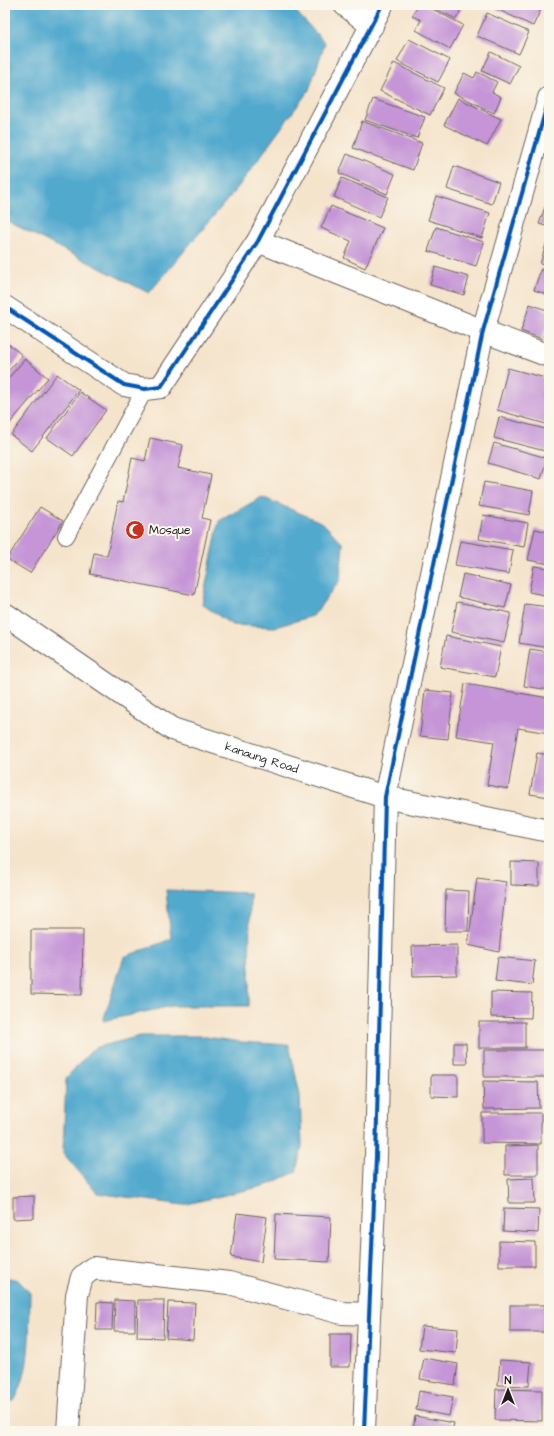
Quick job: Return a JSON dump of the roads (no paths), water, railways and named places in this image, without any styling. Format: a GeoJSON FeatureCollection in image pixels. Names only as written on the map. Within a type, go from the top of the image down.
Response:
{"type":"FeatureCollection","features":[{"type":"Feature","properties":{"kind":"street"},"geometry":{"type":"LineString","coordinates":[[345,5],[372,26]]}},
{"type":"Feature","properties":{"kind":"street"},"geometry":{"type":"LineString","coordinates":[[5,307],[124,385],[145,389],[161,387],[258,241],[382,5]]}},
{"type":"Feature","properties":{"kind":"street"},"geometry":{"type":"LineString","coordinates":[[364,1431],[376,1157],[385,797],[483,332],[549,98]]}},
{"type":"Feature","properties":{"kind":"street"},"geometry":{"type":"LineString","coordinates":[[258,241],[483,332],[549,356]]}},
{"type":"Feature","properties":{"kind":"street","name":"kanaung Road"},"geometry":{"type":"LineString","coordinates":[[5,614],[172,730],[385,797],[549,831]]}},
{"type":"Feature","properties":{"kind":"street"},"geometry":{"type":"LineString","coordinates":[[68,1431],[76,1296],[82,1277],[93,1268],[229,1283],[342,1313],[369,1314]]}},
{"type":"Feature","properties":{"kind":"lane"},"geometry":{"type":"LineString","coordinates":[[66,536],[145,389]]}},
{"type":"Feature","properties":{"kind":"water"},"geometry":{"type":"Polygon","coordinates":[[[5,5],[290,5],[325,43],[309,90],[238,187],[149,293],[5,220],[5,5]]]}},
{"type":"Feature","properties":{"kind":"water"},"geometry":{"type":"Polygon","coordinates":[[[262,497],[323,523],[343,544],[340,580],[313,616],[275,627],[232,625],[202,604],[219,521],[262,497]]]}},
{"type":"Feature","properties":{"kind":"water"},"geometry":{"type":"Polygon","coordinates":[[[166,890],[250,893],[249,1006],[172,1006],[103,1021],[124,957],[171,939],[166,890]]]}},
{"type":"Feature","properties":{"kind":"water"},"geometry":{"type":"Polygon","coordinates":[[[140,1036],[199,1036],[242,1042],[289,1045],[300,1095],[302,1146],[296,1172],[267,1185],[183,1205],[97,1193],[63,1153],[66,1078],[94,1048],[140,1036]]]}},
{"type":"Feature","properties":{"kind":"water"},"geometry":{"type":"Polygon","coordinates":[[[5,1277],[18,1280],[30,1293],[27,1363],[20,1389],[14,1401],[5,1401],[5,1277]]]}},
{"type":"Feature","properties":{"kind":"place","name":"Mosque"},"geometry":{"type":"Point","coordinates":[135,530]}}]}
